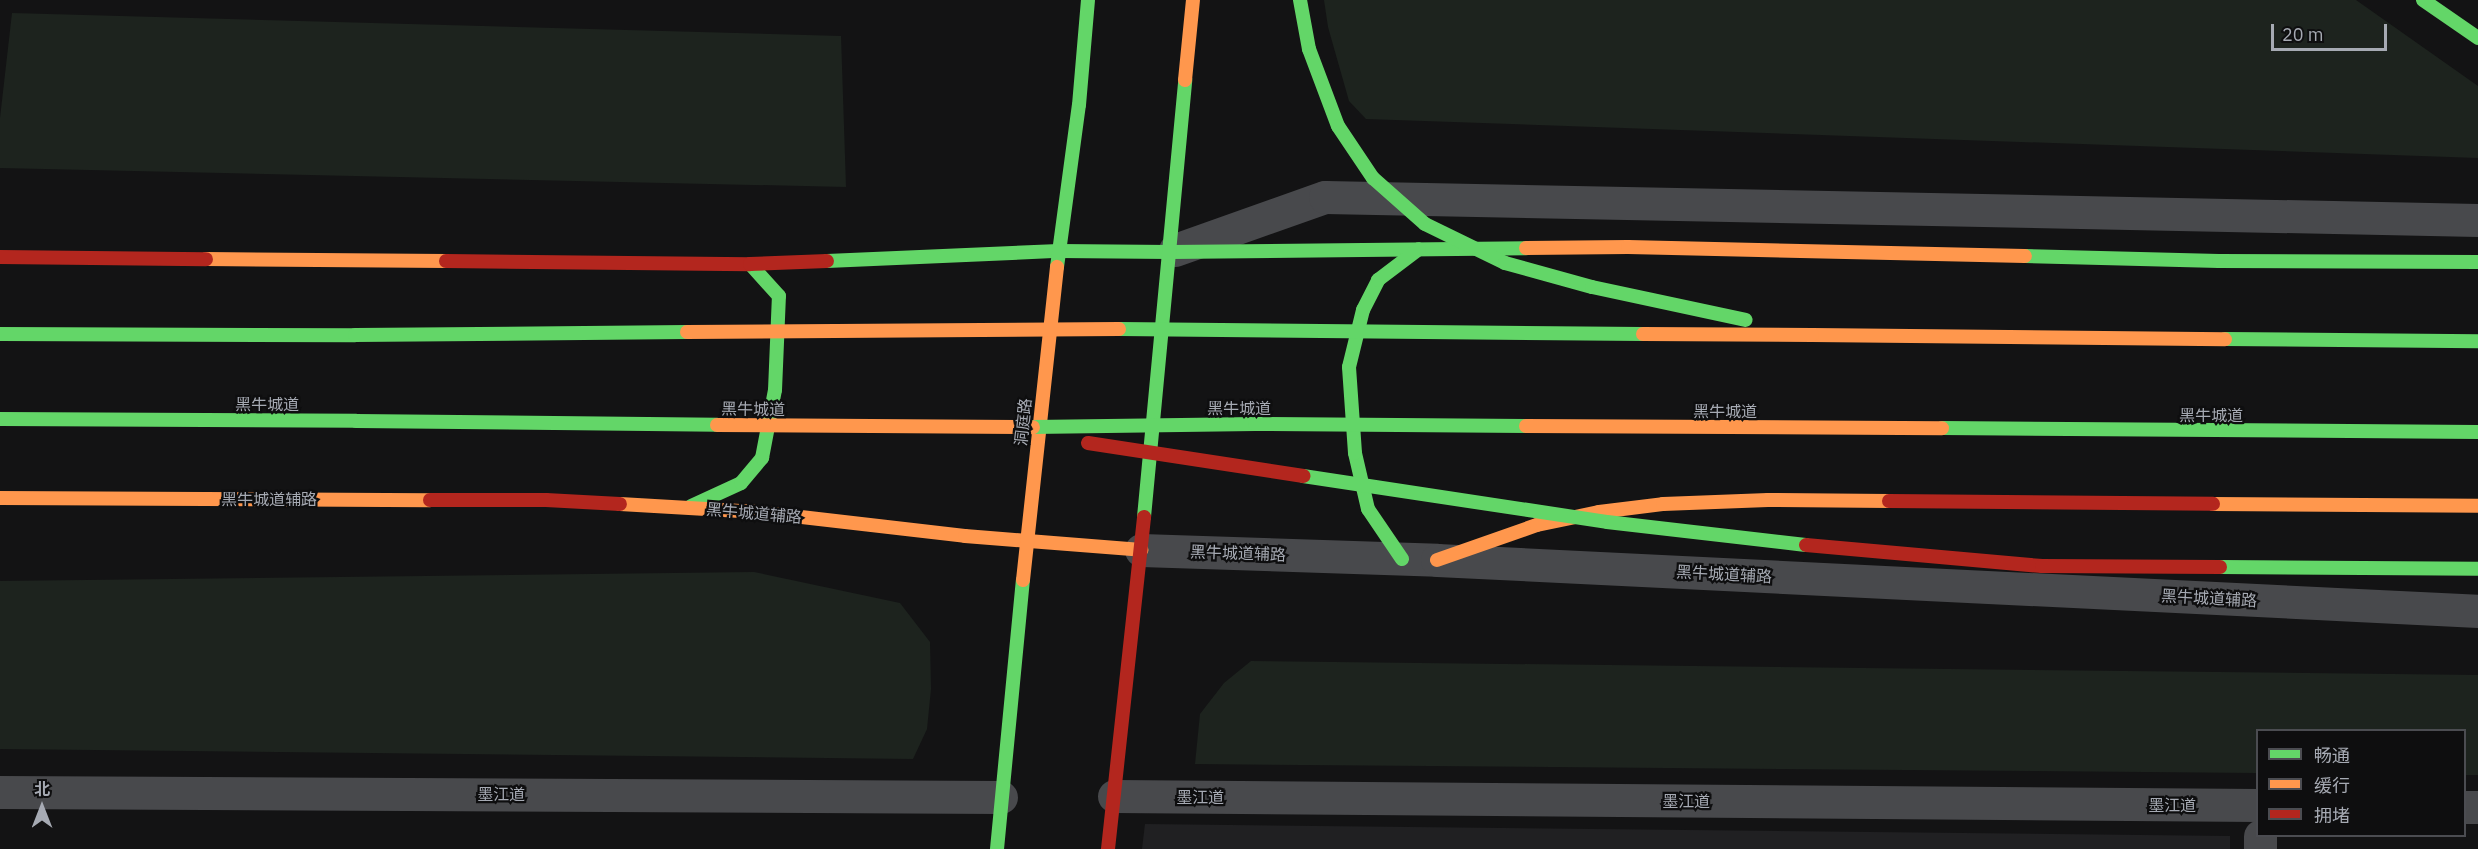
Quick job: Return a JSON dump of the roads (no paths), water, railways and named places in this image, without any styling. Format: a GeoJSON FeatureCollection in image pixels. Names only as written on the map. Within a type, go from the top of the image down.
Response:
{"type":"FeatureCollection","features":[{"type":"Feature","properties":{"kind":"main road","name":"洞庭路"},"geometry":{"type":"LineString","coordinates":[[997,849],[1027,539],[1059,251],[1080,105],[1088,0]]}},
{"type":"Feature","properties":{"kind":"main road"},"geometry":{"type":"LineString","coordinates":[[1108,849],[1141,550],[1194,0]]}},
{"type":"Feature","properties":{"kind":"main road"},"geometry":{"type":"LineString","coordinates":[[1300,0],[1309,49],[1323,92],[1338,126],[1373,178],[1425,224],[1505,264],[1592,287],[1812,335]]}},
{"type":"Feature","properties":{"kind":"main road"},"geometry":{"type":"LineString","coordinates":[[2423,0],[2478,38]]}},
{"type":"Feature","properties":{"kind":"main road"},"geometry":{"type":"LineString","coordinates":[[0,257],[750,264],[1059,251],[1628,247],[2207,261],[2478,262]]}},
{"type":"Feature","properties":{"kind":"main road"},"geometry":{"type":"LineString","coordinates":[[1402,559],[1368,509],[1355,453],[1349,367],[1363,310],[1378,280],[1419,249]]}},
{"type":"Feature","properties":{"kind":"main road"},"geometry":{"type":"LineString","coordinates":[[686,508],[741,483],[762,458],[775,390],[778,296],[750,264]]}},
{"type":"Feature","properties":{"kind":"main road"},"geometry":{"type":"LineString","coordinates":[[0,334],[355,335],[1070,329],[2478,341]]}},
{"type":"Feature","properties":{"kind":"main road","name":"黑牛城道"},"geometry":{"type":"LineString","coordinates":[[0,419],[991,428],[1255,424],[2478,432]]}},
{"type":"Feature","properties":{"kind":"main road"},"geometry":{"type":"LineString","coordinates":[[991,428],[1607,522],[1833,548],[2042,566],[2478,568]]}},
{"type":"Feature","properties":{"kind":"main road","name":"黑牛城道辅路"},"geometry":{"type":"LineString","coordinates":[[0,498],[546,500],[759,512],[965,536],[1027,539],[1141,550]]}},
{"type":"Feature","properties":{"kind":"main road"},"geometry":{"type":"LineString","coordinates":[[1437,560],[1537,525],[1599,512],[1663,504],[1768,500],[2478,506]]}},
{"type":"Feature","properties":{"kind":"street"},"geometry":{"type":"LineString","coordinates":[[1170,252],[1325,196],[2478,220]]}},
{"type":"Feature","properties":{"kind":"street","name":"黑牛城道辅路"},"geometry":{"type":"LineString","coordinates":[[1141,550],[1437,560],[2478,611]]}},
{"type":"Feature","properties":{"kind":"street","name":"墨江道"},"geometry":{"type":"LineString","coordinates":[[0,792],[1001,797]]}},
{"type":"Feature","properties":{"kind":"street","name":"墨江道"},"geometry":{"type":"LineString","coordinates":[[1114,796],[2256,805]]}}]}
